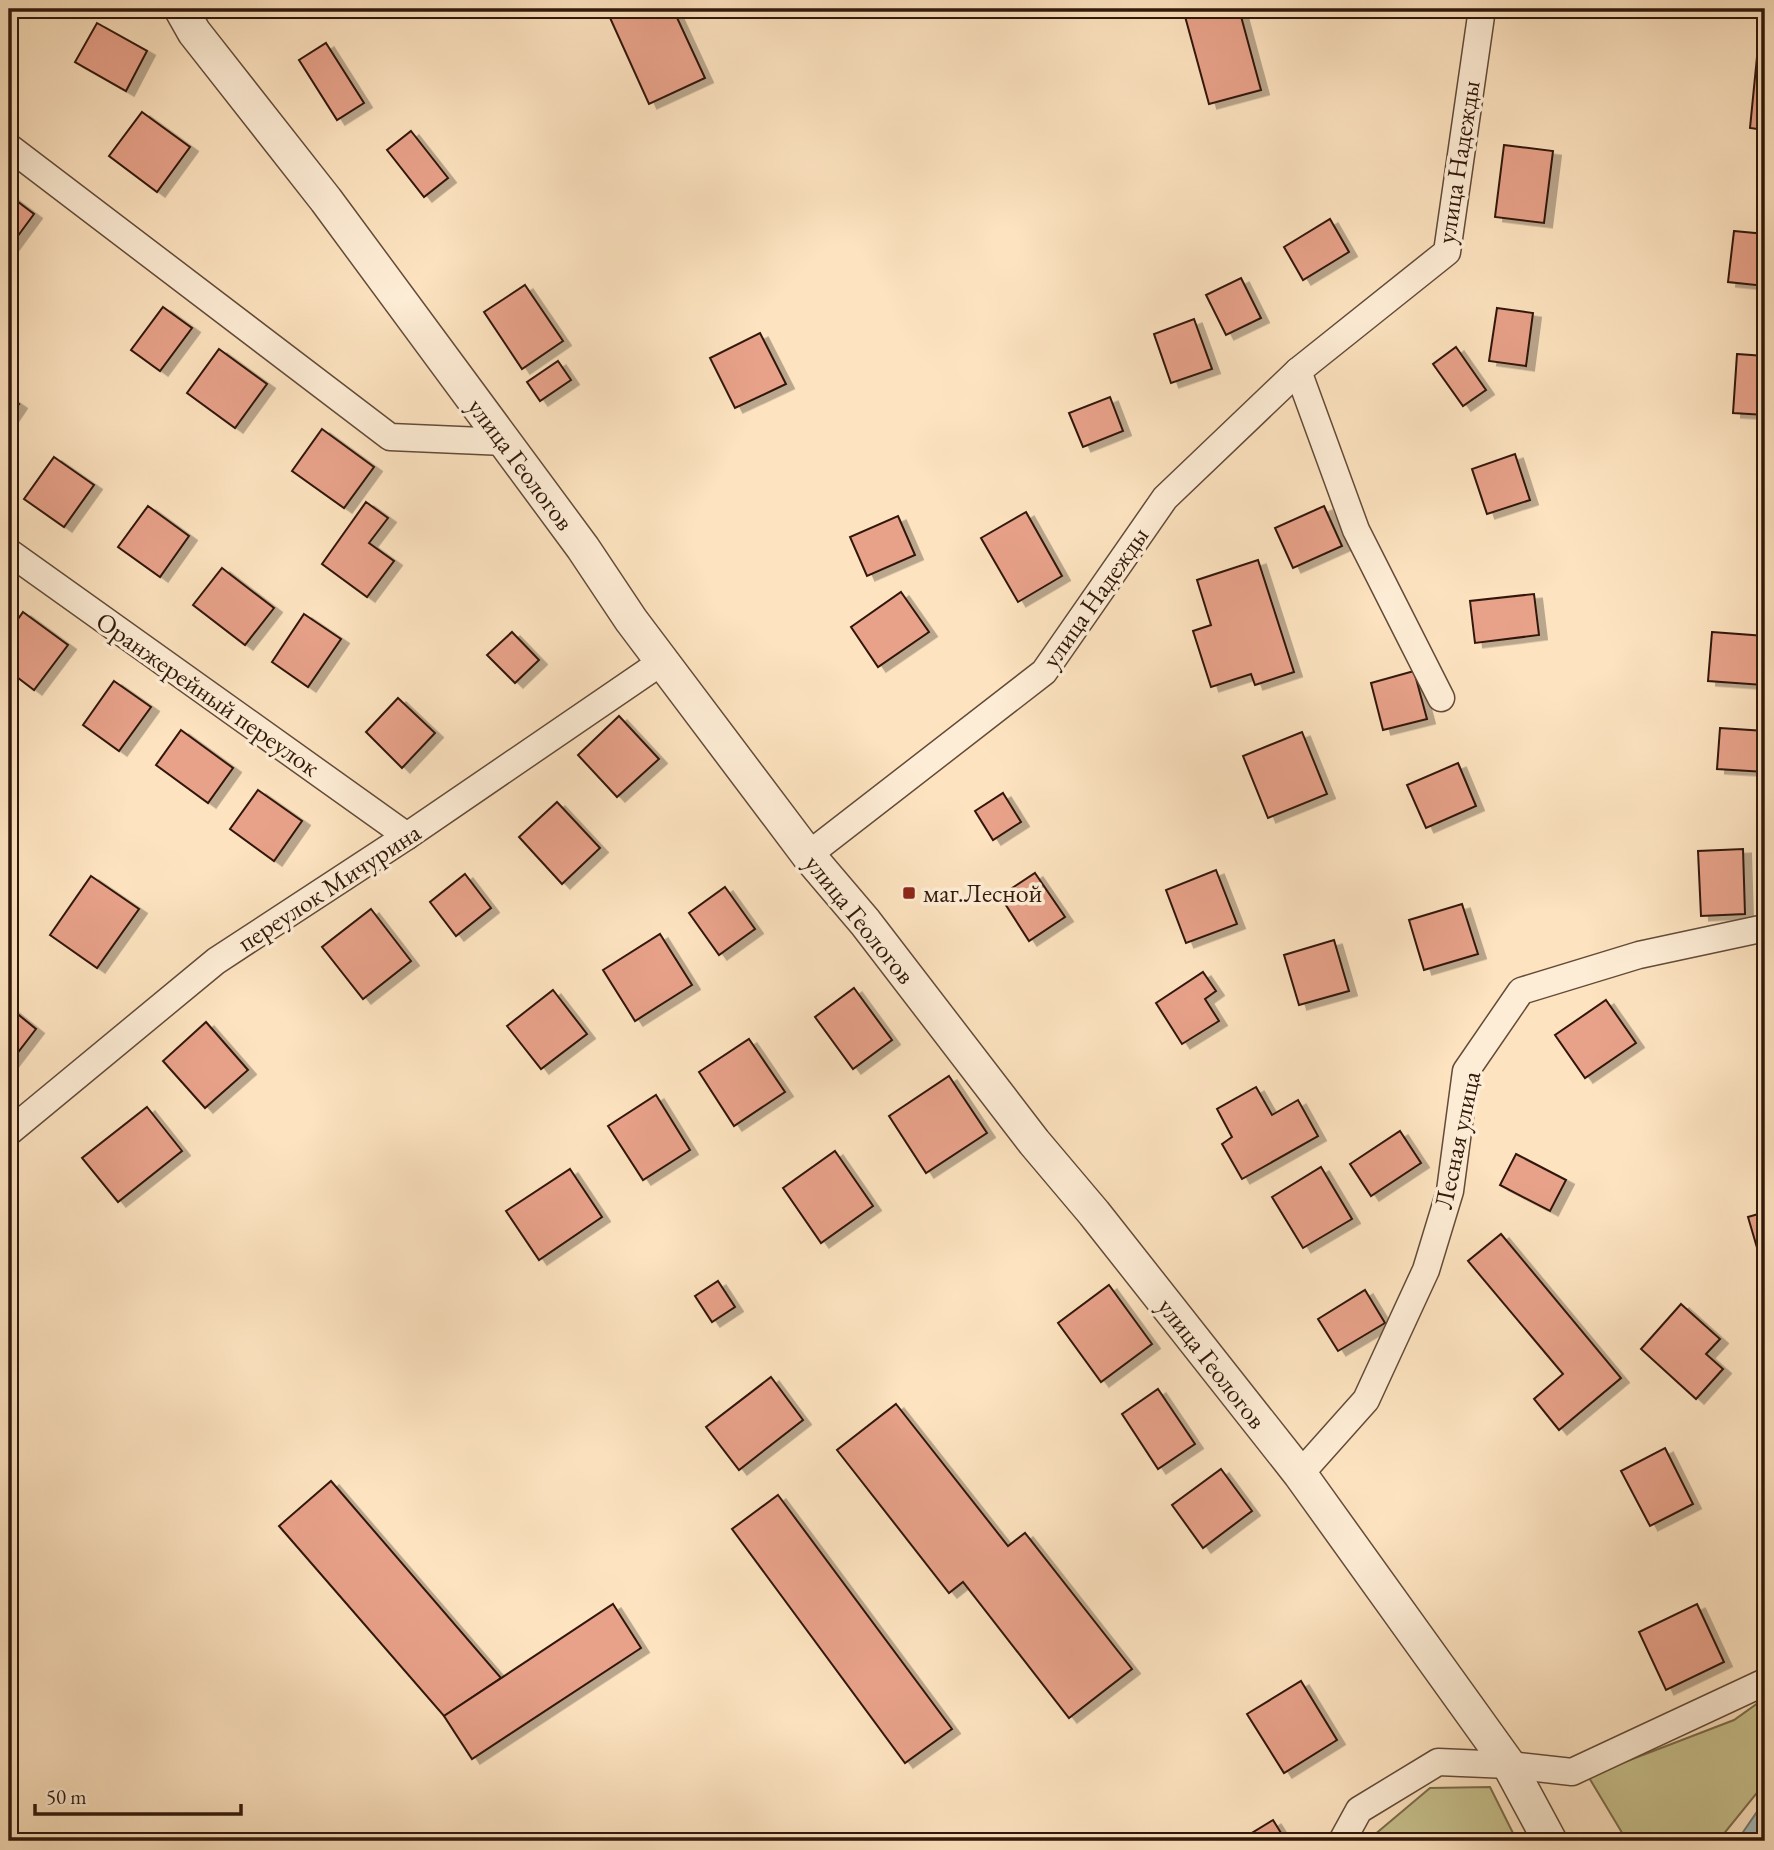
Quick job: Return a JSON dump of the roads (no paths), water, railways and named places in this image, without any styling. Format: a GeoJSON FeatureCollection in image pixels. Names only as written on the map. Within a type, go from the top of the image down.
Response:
{"type":"FeatureCollection","features":[{"type":"Feature","properties":{"kind":"street","name":"улица Геологов"},"geometry":{"type":"LineString","coordinates":[[181,9],[194,33],[326,200],[583,548],[631,620],[808,855],[865,922],[1017,1121],[1094,1213],[1300,1474],[1509,1765],[1546,1834]]}},
{"type":"Feature","properties":{"kind":"street","name":"улица Надежды"},"geometry":{"type":"LineString","coordinates":[[808,855],[1044,672],[1165,498],[1298,371],[1447,252],[1482,9]]}},
{"type":"Feature","properties":{"kind":"street"},"geometry":{"type":"LineString","coordinates":[[9,147],[390,437],[505,442]]}},
{"type":"Feature","properties":{"kind":"street"},"geometry":{"type":"LineString","coordinates":[[1298,371],[1356,530],[1441,698]]}},
{"type":"Feature","properties":{"kind":"street","name":"Оранжерейный переулок"},"geometry":{"type":"LineString","coordinates":[[9,552],[407,836]]}},
{"type":"Feature","properties":{"kind":"street","name":"переулок Мичурина"},"geometry":{"type":"LineString","coordinates":[[9,1132],[216,961],[407,836],[663,661]]}},
{"type":"Feature","properties":{"kind":"street","name":"Лесная улица"},"geometry":{"type":"LineString","coordinates":[[1300,1474],[1366,1400],[1426,1269],[1450,1191],[1466,1071],[1521,991],[1639,955],[1765,928]]}},
{"type":"Feature","properties":{"kind":"street"},"geometry":{"type":"LineString","coordinates":[[1342,1841],[1360,1810],[1438,1762],[1509,1765],[1572,1772],[1765,1682]]}},
{"type":"Feature","properties":{"kind":"water"},"geometry":{"type":"Polygon","coordinates":[[[1765,1800],[1765,1841],[1737,1841],[1765,1800]]]}},
{"type":"Feature","properties":{"kind":"place","name":"маг.Лесной"},"geometry":{"type":"Point","coordinates":[909,893]}}]}
